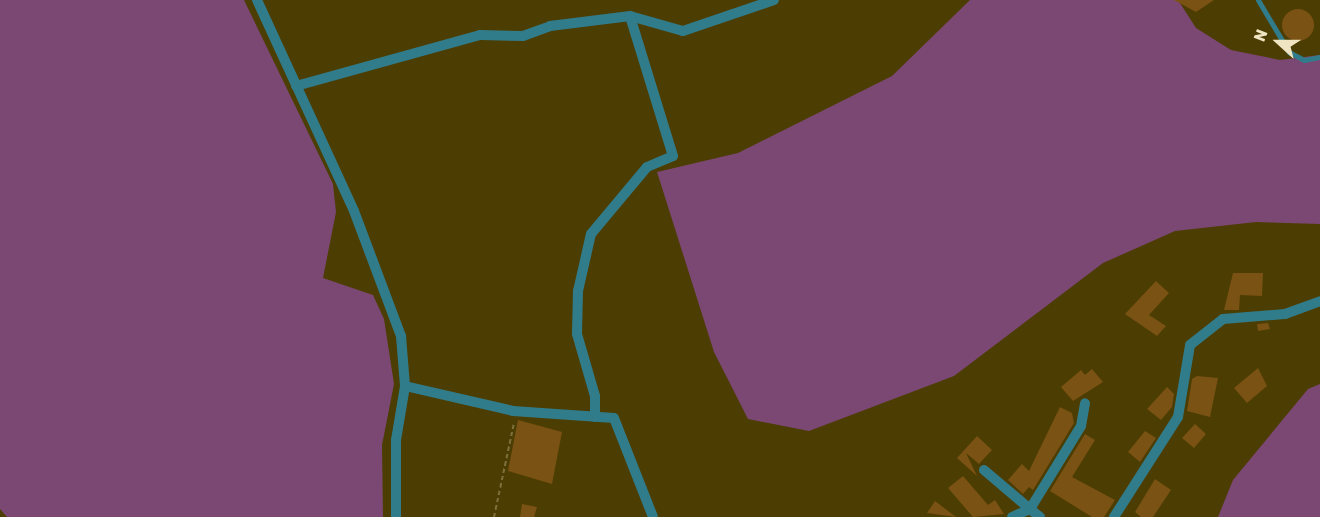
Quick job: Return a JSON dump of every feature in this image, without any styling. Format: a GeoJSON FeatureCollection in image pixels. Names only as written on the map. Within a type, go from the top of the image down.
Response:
{"type":"FeatureCollection","features":[{"type":"Feature","properties":{"kind":"street"},"geometry":{"type":"LineString","coordinates":[[257,0],[354,211],[401,336],[405,386],[396,440],[396,517]]}},
{"type":"Feature","properties":{"kind":"street"},"geometry":{"type":"LineString","coordinates":[[296,86],[480,35],[523,36],[550,26],[630,16],[683,31],[774,0]]}},
{"type":"Feature","properties":{"kind":"street"},"geometry":{"type":"LineString","coordinates":[[595,417],[595,396],[577,334],[578,291],[591,234],[647,167],[673,156],[630,16]]}},
{"type":"Feature","properties":{"kind":"street"},"geometry":{"type":"LineString","coordinates":[[1114,517],[1178,417],[1191,345],[1223,319],[1285,314],[1320,301]]}},
{"type":"Feature","properties":{"kind":"street"},"geometry":{"type":"LineString","coordinates":[[405,386],[516,411],[614,418],[653,517]]}},
{"type":"Feature","properties":{"kind":"street"},"geometry":{"type":"LineString","coordinates":[[1012,517],[1030,509],[1081,426],[1085,403]]}},
{"type":"Feature","properties":{"kind":"street"},"geometry":{"type":"LineString","coordinates":[[984,470],[1040,517]]}},
{"type":"Feature","properties":{"kind":"lane"},"geometry":{"type":"LineString","coordinates":[[1258,0],[1289,52],[1304,60],[1320,57]]}},
{"type":"Feature","properties":{"kind":"path"},"geometry":{"type":"LineString","coordinates":[[494,517],[516,411]]}},
{"type":"Feature","properties":{"kind":"shaded area"},"geometry":{"type":"Polygon","coordinates":[[[0,0],[244,0],[333,184],[336,212],[323,278],[373,295],[384,319],[394,384],[382,445],[383,517],[7,517],[0,509],[0,0]]]}},
{"type":"Feature","properties":{"kind":"shaded area"},"geometry":{"type":"Polygon","coordinates":[[[970,0],[1178,0],[1196,28],[1231,50],[1280,60],[1320,55],[1320,224],[1256,222],[1175,231],[1103,263],[954,376],[809,431],[748,419],[714,352],[657,172],[738,153],[892,76],[970,0]]]}},
{"type":"Feature","properties":{"kind":"shaded area"},"geometry":{"type":"Polygon","coordinates":[[[1320,384],[1320,517],[1218,517],[1233,480],[1308,389],[1320,384]]]}},
{"type":"Feature","properties":{"kind":"building"},"geometry":{"type":"Polygon","coordinates":[[[1174,0],[1214,0],[1196,12],[1174,0]]]}},
{"type":"Feature","properties":{"kind":"building"},"geometry":{"type":"Polygon","coordinates":[[[1298,9],[1309,14],[1314,25],[1309,36],[1298,41],[1287,36],[1282,25],[1287,14],[1298,9]]]}},
{"type":"Feature","properties":{"kind":"building"},"geometry":{"type":"Polygon","coordinates":[[[1233,273],[1263,273],[1262,296],[1240,295],[1239,310],[1224,310],[1233,273]]]}},
{"type":"Feature","properties":{"kind":"building"},"geometry":{"type":"Polygon","coordinates":[[[1156,281],[1169,293],[1149,315],[1166,326],[1157,336],[1125,314],[1156,281]]]}},
{"type":"Feature","properties":{"kind":"building"},"geometry":{"type":"Polygon","coordinates":[[[1268,323],[1270,329],[1258,331],[1257,324],[1268,323]]]}},
{"type":"Feature","properties":{"kind":"building"},"geometry":{"type":"Polygon","coordinates":[[[1258,368],[1267,386],[1247,403],[1234,388],[1258,368]]]}},
{"type":"Feature","properties":{"kind":"building"},"geometry":{"type":"Polygon","coordinates":[[[1092,369],[1103,382],[1073,401],[1061,387],[1081,370],[1085,375],[1092,369]]]}},
{"type":"Feature","properties":{"kind":"building"},"geometry":{"type":"Polygon","coordinates":[[[1197,376],[1218,378],[1210,417],[1187,411],[1192,379],[1197,376]]]}},
{"type":"Feature","properties":{"kind":"building"},"geometry":{"type":"Polygon","coordinates":[[[1167,387],[1174,394],[1172,407],[1161,420],[1147,409],[1167,387]]]}},
{"type":"Feature","properties":{"kind":"building"},"geometry":{"type":"Polygon","coordinates":[[[1060,407],[1072,413],[1074,423],[1033,490],[1029,487],[1023,494],[1008,480],[1022,464],[1029,471],[1060,407]]]}},
{"type":"Feature","properties":{"kind":"building"},"geometry":{"type":"Polygon","coordinates":[[[518,420],[562,432],[552,484],[508,471],[518,420]]]}},
{"type":"Feature","properties":{"kind":"building"},"geometry":{"type":"Polygon","coordinates":[[[1195,424],[1206,434],[1194,448],[1182,438],[1195,424]]]}},
{"type":"Feature","properties":{"kind":"building"},"geometry":{"type":"Polygon","coordinates":[[[1145,431],[1156,438],[1140,462],[1128,452],[1145,431]]]}},
{"type":"Feature","properties":{"kind":"building"},"geometry":{"type":"Polygon","coordinates":[[[1085,434],[1095,440],[1072,477],[1115,500],[1104,517],[1092,517],[1050,491],[1085,434]]]}},
{"type":"Feature","properties":{"kind":"building"},"geometry":{"type":"Polygon","coordinates":[[[977,436],[992,450],[979,464],[966,453],[977,476],[957,458],[977,436]]]}},
{"type":"Feature","properties":{"kind":"building"},"geometry":{"type":"Polygon","coordinates":[[[963,476],[988,505],[995,500],[1004,514],[973,517],[948,488],[963,476]]]}},
{"type":"Feature","properties":{"kind":"building"},"geometry":{"type":"Polygon","coordinates":[[[1155,479],[1171,490],[1153,517],[1141,517],[1135,512],[1155,479]]]}},
{"type":"Feature","properties":{"kind":"building"},"geometry":{"type":"Polygon","coordinates":[[[935,501],[956,517],[927,513],[935,501]]]}},
{"type":"Feature","properties":{"kind":"building"},"geometry":{"type":"Polygon","coordinates":[[[522,504],[537,507],[534,517],[520,517],[522,504]]]}}]}
